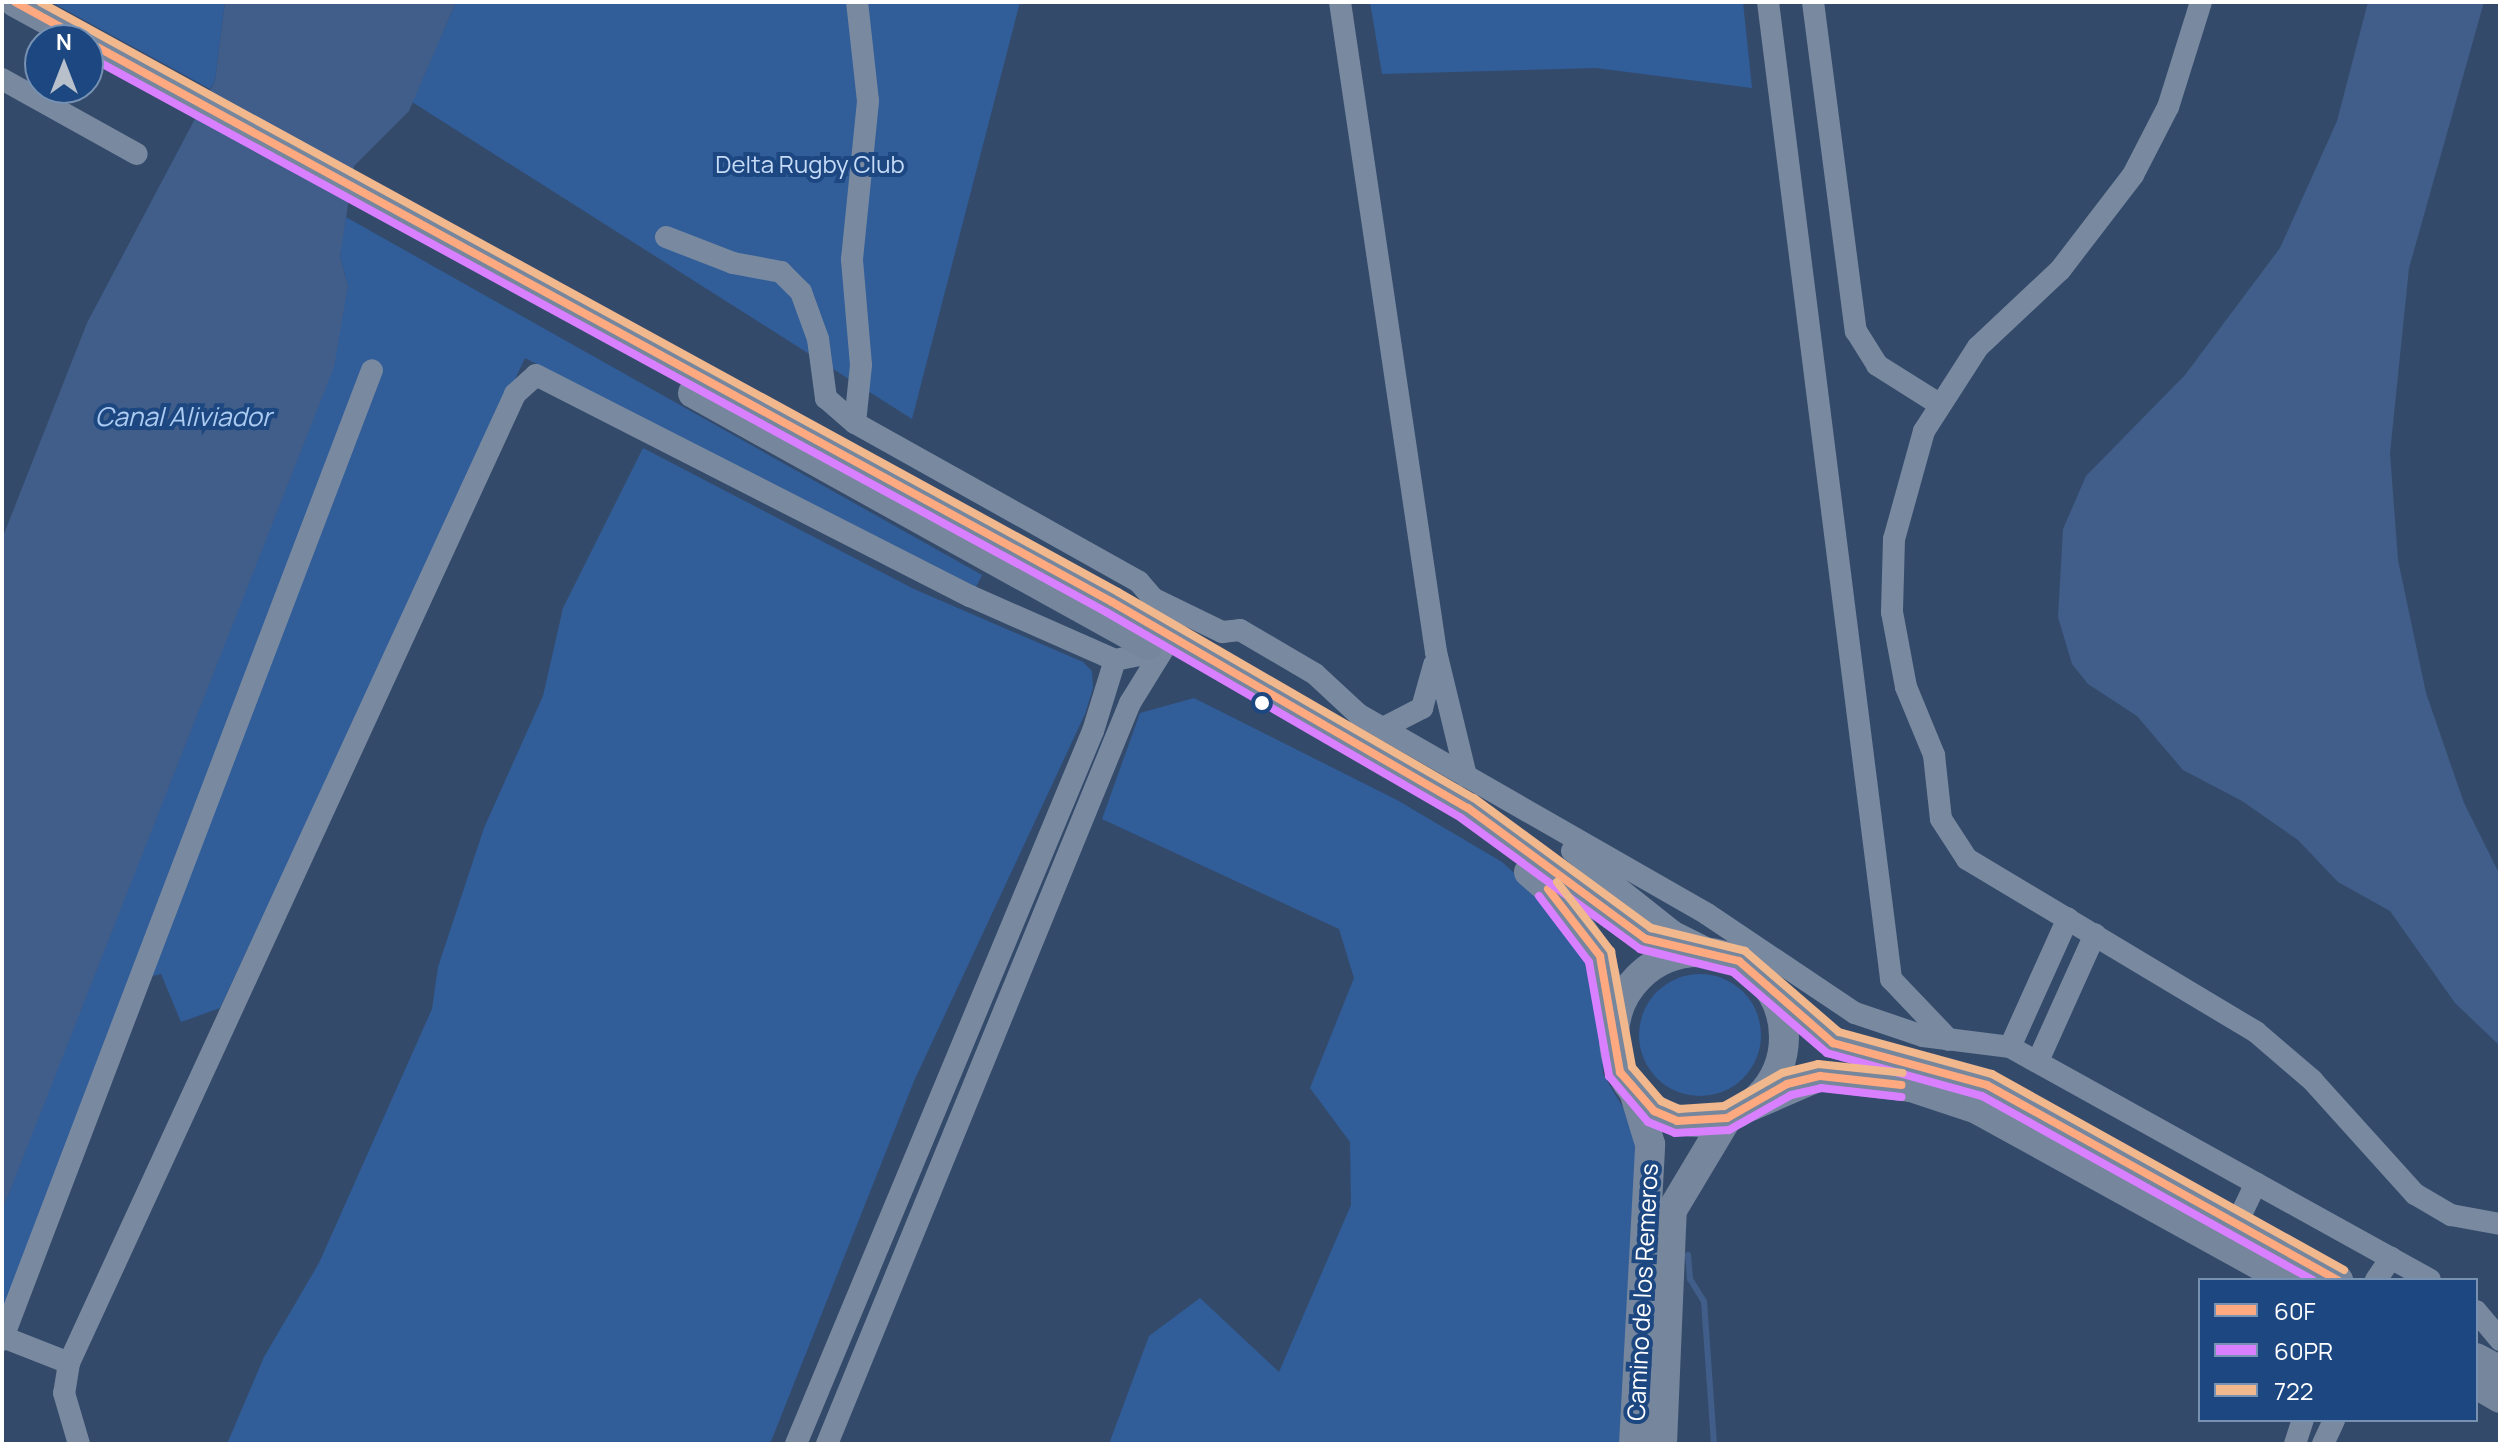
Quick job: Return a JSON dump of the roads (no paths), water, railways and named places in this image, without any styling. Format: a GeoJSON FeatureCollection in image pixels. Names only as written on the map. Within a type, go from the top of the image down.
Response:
{"type":"FeatureCollection","features":[{"type":"Feature","properties":{"kind":"main road"},"geometry":{"type":"LineString","coordinates":[[15,2],[175,97],[1173,635],[1468,808],[1646,939],[1685,953],[1718,954],[1771,990],[1833,1043],[1987,1085],[2334,1278]]}},
{"type":"Feature","properties":{"kind":"main road"},"geometry":{"type":"LineString","coordinates":[[2,18],[24,29]]}},
{"type":"Feature","properties":{"kind":"main road"},"geometry":{"type":"LineString","coordinates":[[104,68],[175,97]]}},
{"type":"Feature","properties":{"kind":"main road"},"geometry":{"type":"LineString","coordinates":[[392,213],[1173,635],[1510,856],[1580,925],[1600,956],[1615,1018],[1620,1072],[1635,1095],[1677,1121],[1739,1112],[1820,1076],[1911,1087],[1977,1109],[2283,1278]]}},
{"type":"Feature","properties":{"kind":"main road"},"geometry":{"type":"LineString","coordinates":[[1615,1018],[1640,975],[1685,953]]}},
{"type":"Feature","properties":{"kind":"main road"},"geometry":{"type":"LineString","coordinates":[[1739,1112],[1781,1064],[1785,1039],[1771,990]]}},
{"type":"Feature","properties":{"kind":"main road","name":"Camino de los Remeros"},"geometry":{"type":"LineString","coordinates":[[1634,1444],[1650,1144],[1635,1095]]}},
{"type":"Feature","properties":{"kind":"main road","name":"Camino de los Remeros"},"geometry":{"type":"LineString","coordinates":[[1662,1444],[1672,1210],[1739,1112]]}},
{"type":"Feature","properties":{"kind":"main road"},"geometry":{"type":"LineString","coordinates":[[2478,1359],[2500,1371]]}},
{"type":"Feature","properties":{"kind":"main road"},"geometry":{"type":"LineString","coordinates":[[2478,1385],[2500,1398]]}},
{"type":"Feature","properties":{"kind":"street"},"geometry":{"type":"LineString","coordinates":[[855,423],[861,365],[852,259],[868,101],[857,2]]}},
{"type":"Feature","properties":{"kind":"street"},"geometry":{"type":"LineString","coordinates":[[1340,2],[1436,652],[1466,776]]}},
{"type":"Feature","properties":{"kind":"street"},"geometry":{"type":"LineString","coordinates":[[1768,2],[1891,979],[1950,1041]]}},
{"type":"Feature","properties":{"kind":"street"},"geometry":{"type":"LineString","coordinates":[[1813,2],[1856,331],[1877,365],[1939,404]]}},
{"type":"Feature","properties":{"kind":"street"},"geometry":{"type":"LineString","coordinates":[[2201,2],[2168,107],[2125,188],[2060,270],[1978,347],[1939,404],[1914,458],[1894,539],[1892,612],[1906,687],[1934,755],[1941,819],[1950,838],[1990,877],[2095,934],[2289,1058],[2415,1194],[2451,1215],[2500,1224]]}},
{"type":"Feature","properties":{"kind":"street"},"geometry":{"type":"LineString","coordinates":[[2,79],[137,154]]}},
{"type":"Feature","properties":{"kind":"street"},"geometry":{"type":"LineString","coordinates":[[666,237],[733,263],[781,272],[801,292],[814,327],[826,398],[855,423],[1139,582],[1154,599],[1173,635]]}},
{"type":"Feature","properties":{"kind":"street"},"geometry":{"type":"LineString","coordinates":[[69,1363],[3,1338],[372,370]]}},
{"type":"Feature","properties":{"kind":"street"},"geometry":{"type":"LineString","coordinates":[[79,1444],[64,1393],[69,1363],[515,394],[536,375],[970,596],[1115,660],[1173,635],[1240,630],[1385,727],[1553,829],[1748,939],[1855,1013],[1950,1041],[2010,1047],[2426,1278]]}},
{"type":"Feature","properties":{"kind":"street"},"geometry":{"type":"LineString","coordinates":[[1112,602],[1154,599]]}},
{"type":"Feature","properties":{"kind":"street"},"geometry":{"type":"LineString","coordinates":[[827,1444],[1045,912],[1173,635]]}},
{"type":"Feature","properties":{"kind":"street"},"geometry":{"type":"LineString","coordinates":[[1385,727],[1422,708],[1436,652]]}},
{"type":"Feature","properties":{"kind":"street"},"geometry":{"type":"LineString","coordinates":[[796,1444],[1108,693],[1115,660]]}},
{"type":"Feature","properties":{"kind":"street"},"geometry":{"type":"LineString","coordinates":[[1553,829],[1654,916],[1718,954]]}},
{"type":"Feature","properties":{"kind":"street"},"geometry":{"type":"LineString","coordinates":[[1021,903],[1045,912]]}},
{"type":"Feature","properties":{"kind":"street"},"geometry":{"type":"LineString","coordinates":[[2010,1047],[2068,918]]}},
{"type":"Feature","properties":{"kind":"street"},"geometry":{"type":"LineString","coordinates":[[2038,1061],[2095,934]]}},
{"type":"Feature","properties":{"kind":"street"},"geometry":{"type":"LineString","coordinates":[[2237,1223],[2256,1183]]}},
{"type":"Feature","properties":{"kind":"street"},"geometry":{"type":"LineString","coordinates":[[2377,1278],[2391,1258]]}},
{"type":"Feature","properties":{"kind":"street"},"geometry":{"type":"LineString","coordinates":[[863,1285],[888,1295]]}},
{"type":"Feature","properties":{"kind":"street"},"geometry":{"type":"LineString","coordinates":[[2478,1310],[2500,1325]]}},
{"type":"Feature","properties":{"kind":"street"},"geometry":{"type":"LineString","coordinates":[[2478,1312],[2500,1340]]}},
{"type":"Feature","properties":{"kind":"street"},"geometry":{"type":"LineString","coordinates":[[2295,1444],[2302,1422]]}},
{"type":"Feature","properties":{"kind":"street"},"geometry":{"type":"LineString","coordinates":[[2323,1444],[2333,1422]]}},
{"type":"Feature","properties":{"kind":"water","name":"Canal Aliviador"},"geometry":{"type":"Polygon","coordinates":[[[225,2],[456,2],[409,111],[354,166],[340,257],[348,286],[334,367],[2,1211],[2,539],[87,323],[215,81],[225,2]]]}},
{"type":"Feature","properties":{"kind":"water"},"geometry":{"type":"Polygon","coordinates":[[[2368,2],[2484,2],[2409,268],[2390,453],[2398,560],[2426,693],[2464,803],[2500,875],[2500,1046],[2455,1003],[2390,911],[2338,882],[2298,840],[2242,801],[2183,770],[2137,716],[2088,684],[2072,664],[2058,617],[2063,529],[2086,476],[2185,375],[2280,248],[2337,121],[2368,2]]]}},
{"type":"Feature","properties":{"kind":"waterway"},"geometry":{"type":"LineString","coordinates":[[1688,1255],[1690,1279],[1704,1301],[1714,1444]]}},
{"type":"Feature","properties":{"kind":"park label","name":"Delta Rugby Club"},"geometry":{"type":"Point","coordinates":[810,164]}}]}
